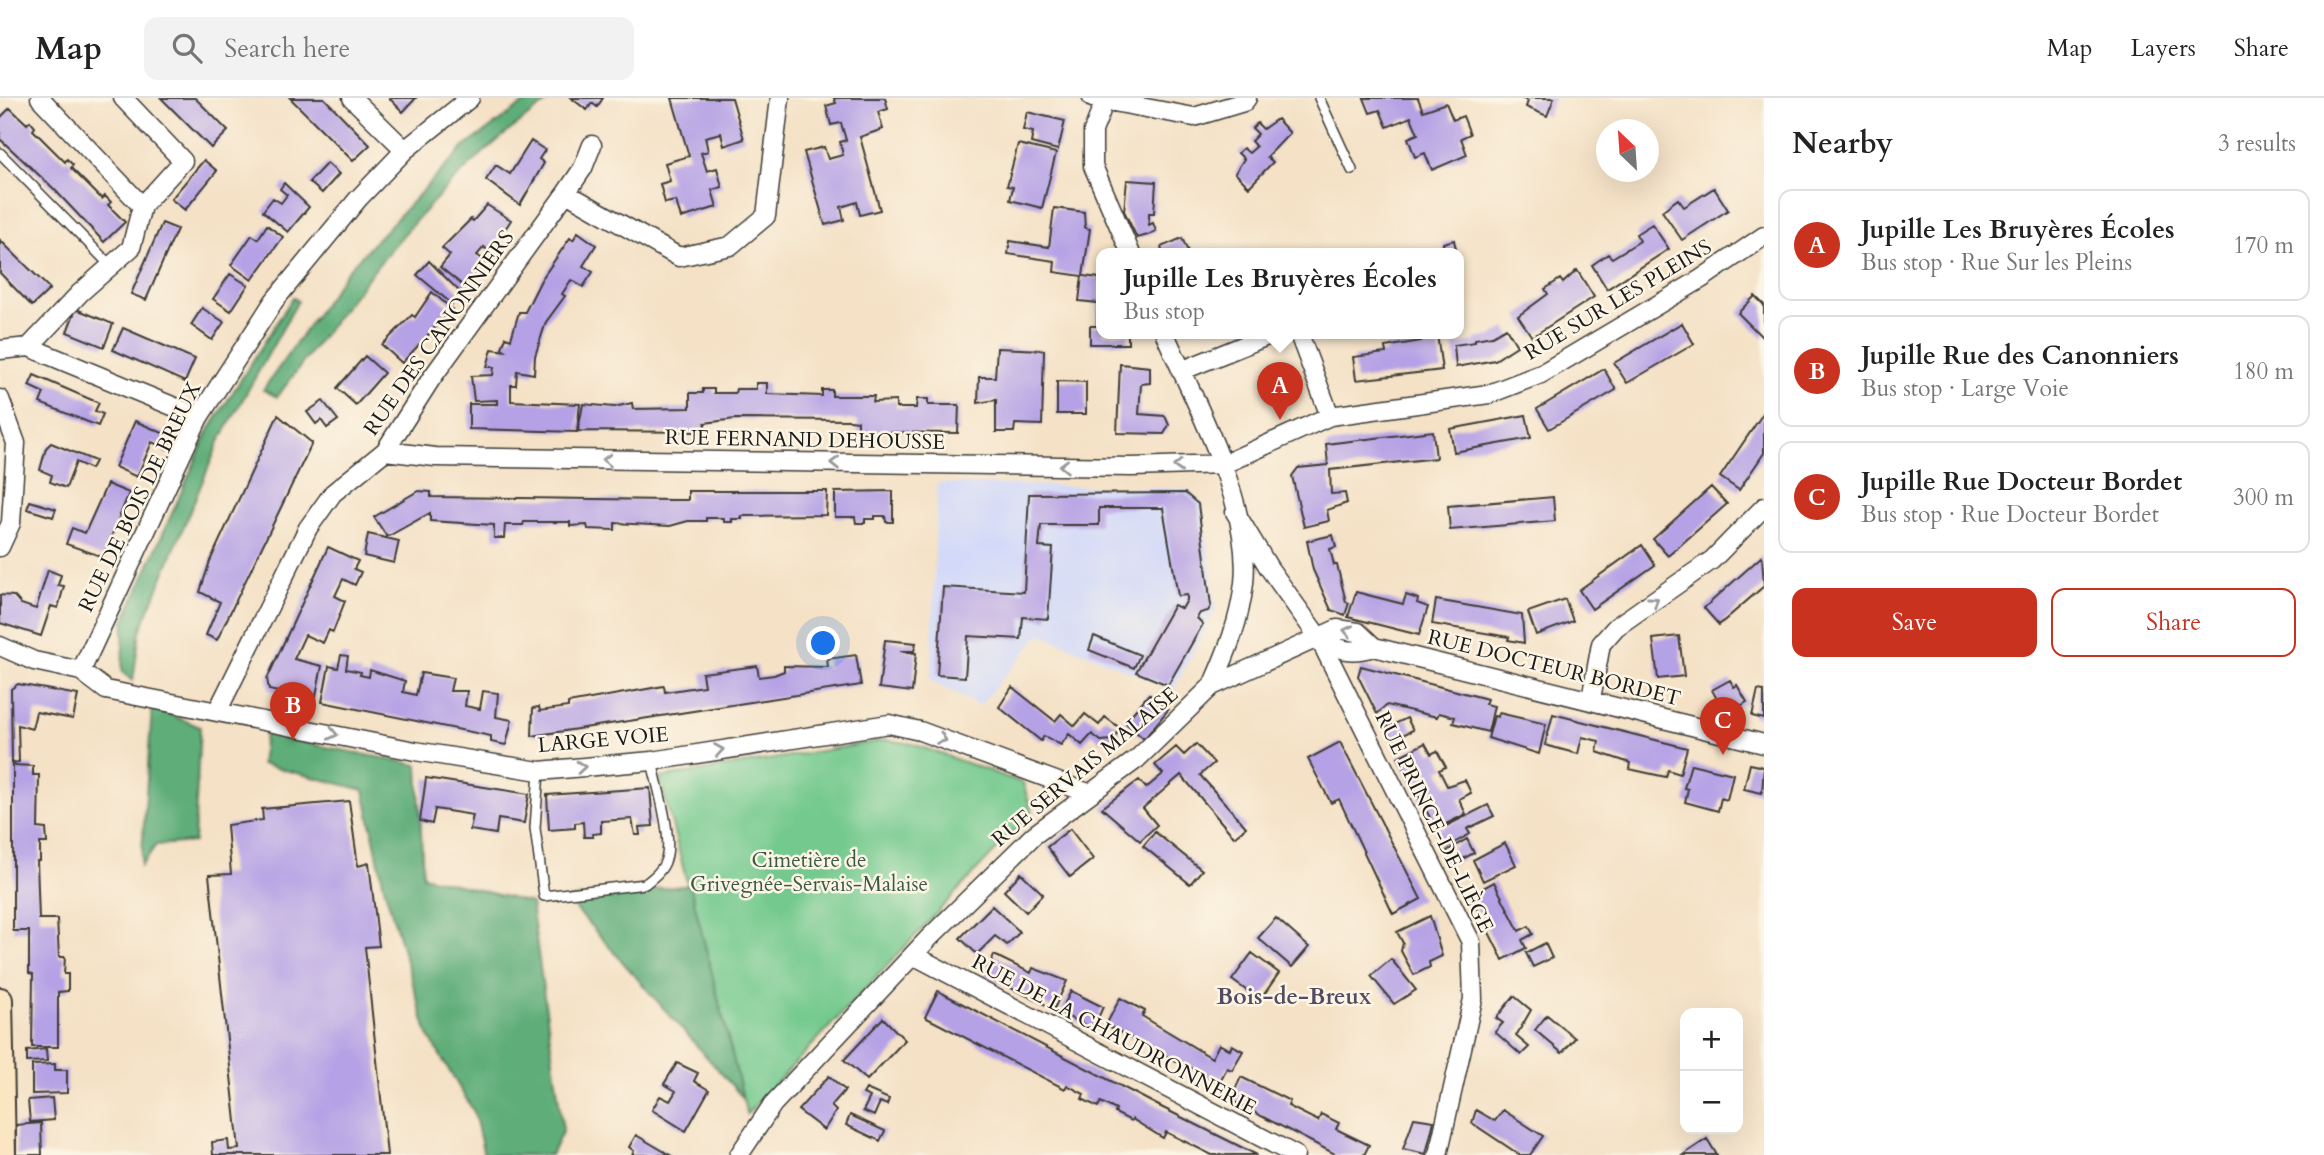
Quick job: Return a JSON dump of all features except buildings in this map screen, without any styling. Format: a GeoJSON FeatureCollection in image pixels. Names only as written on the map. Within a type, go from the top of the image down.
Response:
{"type":"FeatureCollection","features":[{"type":"Feature","properties":{"kind":"street"},"geometry":{"type":"LineString","coordinates":[[40,98],[142,206]]}},
{"type":"Feature","properties":{"kind":"street"},"geometry":{"type":"LineString","coordinates":[[29,347],[80,293],[131,248],[142,206],[183,161],[123,98]]}},
{"type":"Feature","properties":{"kind":"street"},"geometry":{"type":"LineString","coordinates":[[352,98],[405,150]]}},
{"type":"Feature","properties":{"kind":"street","name":"RUE DE BOIS DE BREUX"},"geometry":{"type":"LineString","coordinates":[[80,671],[199,417],[274,301],[358,199],[405,150],[470,98]]}},
{"type":"Feature","properties":{"kind":"street"},"geometry":{"type":"LineString","coordinates":[[566,193],[679,257],[730,246],[766,216],[780,98]]}},
{"type":"Feature","properties":{"kind":"street"},"geometry":{"type":"LineString","coordinates":[[1128,248],[1093,166],[1093,131],[1101,99],[1194,117],[1247,98]]}},
{"type":"Feature","properties":{"kind":"street","name":"RUE DES CANONNIERS"},"geometry":{"type":"LineString","coordinates":[[218,710],[308,528],[333,493],[386,451],[431,379],[583,168],[592,145]]}},
{"type":"Feature","properties":{"kind":"street","name":"RUE SUR LES PLEINS"},"geometry":{"type":"LineString","coordinates":[[1224,464],[1330,416],[1489,394],[1541,374],[1763,240]]}},
{"type":"Feature","properties":{"kind":"street"},"geometry":{"type":"LineString","coordinates":[[1167,339],[1224,464],[1244,555],[1244,581],[1230,646],[1212,686]]}},
{"type":"Feature","properties":{"kind":"street"},"geometry":{"type":"LineString","coordinates":[[1181,371],[1260,339]]}},
{"type":"Feature","properties":{"kind":"street"},"geometry":{"type":"LineString","coordinates":[[1300,339],[1330,416]]}},
{"type":"Feature","properties":{"kind":"street"},"geometry":{"type":"LineString","coordinates":[[0,350],[29,347],[199,417]]}},
{"type":"Feature","properties":{"kind":"street"},"geometry":{"type":"LineString","coordinates":[[0,399],[16,443],[12,523],[0,547]]}},
{"type":"Feature","properties":{"kind":"street","name":"RUE FERNAND DEHOUSSE"},"geometry":{"type":"LineString","coordinates":[[386,451],[435,457],[517,459],[1132,467],[1224,464]]}},
{"type":"Feature","properties":{"kind":"street"},"geometry":{"type":"LineString","coordinates":[[1591,699],[1601,644],[1616,627],[1713,560],[1764,507]]}},
{"type":"Feature","properties":{"kind":"street"},"geometry":{"type":"LineString","coordinates":[[1235,512],[1269,568],[1319,638]]}},
{"type":"Feature","properties":{"kind":"street","name":"RUE DOCTEUR BORDET"},"geometry":{"type":"LineString","coordinates":[[1319,638],[1337,629],[1358,632],[1374,647],[1764,744]]}},
{"type":"Feature","properties":{"kind":"street","name":"RUE SERVAIS MALAISE"},"geometry":{"type":"LineString","coordinates":[[739,1155],[773,1104],[913,955],[1034,835],[1087,793],[1137,759],[1212,686],[1319,638]]}},
{"type":"Feature","properties":{"kind":"street","name":"RUE PRINCE-DE-LIÈGE"},"geometry":{"type":"LineString","coordinates":[[1319,638],[1471,942],[1473,999],[1438,1155]]}},
{"type":"Feature","properties":{"kind":"street"},"geometry":{"type":"LineString","coordinates":[[0,646],[34,662],[80,671]]}},
{"type":"Feature","properties":{"kind":"street","name":"LARGE VOIE"},"geometry":{"type":"LineString","coordinates":[[80,671],[106,690],[415,751],[539,771],[652,761],[889,724],[920,731],[1087,793]]}},
{"type":"Feature","properties":{"kind":"street","name":"RUE DE LA CHAUDRONNERIE"},"geometry":{"type":"LineString","coordinates":[[913,955],[1295,1155]]}},
{"type":"Feature","properties":{"kind":"street"},"geometry":{"type":"LineString","coordinates":[[0,1000],[3,1155]]}},
{"type":"Feature","properties":{"kind":"lane"},"geometry":{"type":"LineString","coordinates":[[1320,98],[1352,170]]}},
{"type":"Feature","properties":{"kind":"lane"},"geometry":{"type":"LineString","coordinates":[[0,153],[111,266]]}},
{"type":"Feature","properties":{"kind":"lane"},"geometry":{"type":"LineString","coordinates":[[539,771],[535,828],[544,896],[645,884],[659,873],[666,860],[668,844],[652,761]]}},
{"type":"Feature","properties":{"kind":"shaded area"},"geometry":{"type":"Polygon","coordinates":[[[937,483],[1188,489],[1203,504],[1216,610],[1173,690],[1041,634],[979,706],[931,681],[937,483]]]}},
{"type":"Feature","properties":{"kind":"green space"},"geometry":{"type":"Polygon","coordinates":[[[531,98],[554,98],[512,128],[437,197],[370,275],[277,397],[263,390],[347,271],[463,148],[531,98]]]}},
{"type":"Feature","properties":{"kind":"green space"},"geometry":{"type":"Polygon","coordinates":[[[293,297],[298,301],[219,442],[140,631],[133,681],[122,672],[124,621],[209,430],[293,297]]]}},
{"type":"Feature","properties":{"kind":"green space"},"geometry":{"type":"Polygon","coordinates":[[[152,707],[200,727],[194,842],[156,845],[141,866],[152,707]]]}},
{"type":"Feature","properties":{"kind":"green space"},"geometry":{"type":"Polygon","coordinates":[[[265,735],[418,765],[423,876],[531,903],[563,1130],[551,1155],[484,1155],[474,1112],[428,1035],[384,887],[364,790],[261,764],[265,735]]]}},
{"type":"Feature","properties":{"kind":"green space","name":"Cimetière de Grivegnée-Servais-Malaise"},"geometry":{"type":"Polygon","coordinates":[[[886,740],[913,744],[1023,783],[1032,812],[747,1114],[660,778],[886,740]]]}},
{"type":"Feature","properties":{"kind":"green space"},"geometry":{"type":"Polygon","coordinates":[[[690,885],[743,1098],[567,899],[690,885]]]}},
{"type":"Feature","properties":{"kind":"place","name":"Jupille Les Bruyères Écoles"},"geometry":{"type":"Point","coordinates":[1280,420]}},
{"type":"Feature","properties":{"kind":"place","name":"Jupille Rue des Canonniers"},"geometry":{"type":"Point","coordinates":[293,740]}},
{"type":"Feature","properties":{"kind":"place","name":"Jupille Rue Docteur Bordet"},"geometry":{"type":"Point","coordinates":[1723,755]}},
{"type":"Feature","properties":{"kind":"district","name":"Bois-de-Breux"},"geometry":{"type":"Point","coordinates":[1294,996]}}]}
